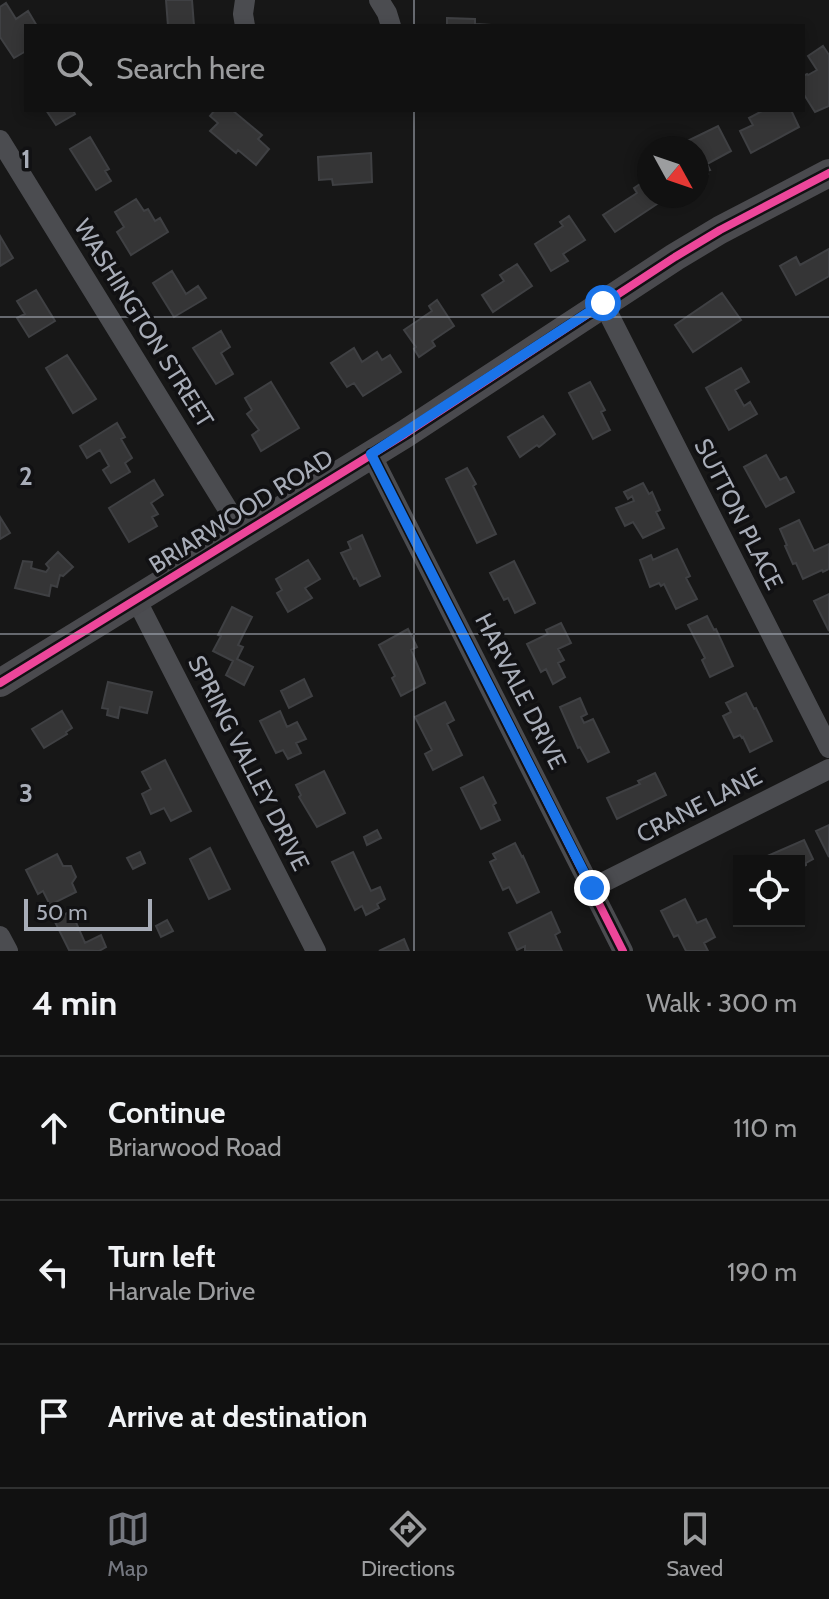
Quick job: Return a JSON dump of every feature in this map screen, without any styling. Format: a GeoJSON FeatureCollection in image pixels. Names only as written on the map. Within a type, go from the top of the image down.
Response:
{"type":"FeatureCollection","features":[{"type":"Feature","properties":{"kind":"street"},"geometry":{"type":"LineString","coordinates":[[245,0],[245,24]]}},
{"type":"Feature","properties":{"kind":"street"},"geometry":{"type":"LineString","coordinates":[[379,0],[390,24]]}},
{"type":"Feature","properties":{"kind":"street","name":"WASHINGTON STREET"},"geometry":{"type":"LineString","coordinates":[[0,140],[243,534]]}},
{"type":"Feature","properties":{"kind":"street","name":"BRIARWOOD ROAD"},"geometry":{"type":"LineString","coordinates":[[3,674],[243,534],[720,230],[829,173]]}},
{"type":"Feature","properties":{"kind":"street","name":"SUTTON PLACE"},"geometry":{"type":"LineString","coordinates":[[603,303],[829,748]]}},
{"type":"Feature","properties":{"kind":"street","name":"HARVALE DRIVE"},"geometry":{"type":"LineString","coordinates":[[371,454],[623,951]]}},
{"type":"Feature","properties":{"kind":"street","name":"SPRING VALLEY DRIVE"},"geometry":{"type":"LineString","coordinates":[[136,599],[316,951]]}},
{"type":"Feature","properties":{"kind":"street","name":"CRANE LANE"},"geometry":{"type":"LineString","coordinates":[[592,888],[829,769]]}},
{"type":"Feature","properties":{"kind":"street"},"geometry":{"type":"LineString","coordinates":[[0,936],[8,951]]}},
{"type":"Feature","properties":{"kind":"building"},"geometry":{"type":"Polygon","coordinates":[[[166,0],[192,0],[194,24],[168,24],[166,0]]]}},
{"type":"Feature","properties":{"kind":"building"},"geometry":{"type":"Polygon","coordinates":[[[6,3],[16,19],[28,11],[36,24],[24,24],[24,52],[14,58],[0,37],[0,7],[6,3]]]}},
{"type":"Feature","properties":{"kind":"building"},"geometry":{"type":"Polygon","coordinates":[[[447,18],[475,19],[475,24],[447,24],[447,18]]]}},
{"type":"Feature","properties":{"kind":"building"},"geometry":{"type":"Polygon","coordinates":[[[823,46],[829,55],[829,106],[815,112],[805,96],[805,75],[817,70],[808,56],[823,46]]]}},
{"type":"Feature","properties":{"kind":"building"},"geometry":{"type":"Polygon","coordinates":[[[47,112],[74,112],[75,114],[56,125],[47,112]]]}},
{"type":"Feature","properties":{"kind":"building"},"geometry":{"type":"Polygon","coordinates":[[[213,112],[234,112],[262,135],[258,139],[269,149],[256,165],[210,131],[218,123],[210,116],[213,112]]]}},
{"type":"Feature","properties":{"kind":"building"},"geometry":{"type":"Polygon","coordinates":[[[760,112],[792,112],[799,127],[751,153],[740,131],[753,125],[749,118],[760,112]]]}},
{"type":"Feature","properties":{"kind":"building"},"geometry":{"type":"Polygon","coordinates":[[[718,126],[731,151],[709,163],[709,136],[698,136],[718,126]]]}},
{"type":"Feature","properties":{"kind":"building"},"geometry":{"type":"Polygon","coordinates":[[[90,137],[109,169],[105,171],[111,181],[96,190],[70,149],[90,137]]]}},
{"type":"Feature","properties":{"kind":"building"},"geometry":{"type":"Polygon","coordinates":[[[371,153],[372,182],[333,185],[332,179],[319,180],[318,157],[371,153]]]}},
{"type":"Feature","properties":{"kind":"building"},"geometry":{"type":"Polygon","coordinates":[[[637,193],[637,208],[651,208],[615,232],[603,215],[637,193]]]}},
{"type":"Feature","properties":{"kind":"building"},"geometry":{"type":"Polygon","coordinates":[[[136,199],[144,211],[148,209],[155,221],[160,218],[168,232],[131,255],[117,232],[124,227],[115,212],[136,199]]]}},
{"type":"Feature","properties":{"kind":"building"},"geometry":{"type":"Polygon","coordinates":[[[569,216],[585,240],[563,254],[568,261],[551,271],[535,244],[563,226],[560,222],[569,216]]]}},
{"type":"Feature","properties":{"kind":"building"},"geometry":{"type":"Polygon","coordinates":[[[0,236],[13,258],[0,266],[0,236]]]}},
{"type":"Feature","properties":{"kind":"building"},"geometry":{"type":"Polygon","coordinates":[[[829,249],[829,276],[796,295],[780,266],[796,257],[800,265],[829,249]]]}},
{"type":"Feature","properties":{"kind":"building"},"geometry":{"type":"Polygon","coordinates":[[[517,264],[532,286],[493,312],[482,295],[504,281],[500,275],[517,264]]]}},
{"type":"Feature","properties":{"kind":"building"},"geometry":{"type":"Polygon","coordinates":[[[172,271],[186,294],[198,286],[206,298],[174,317],[153,283],[172,271]]]}},
{"type":"Feature","properties":{"kind":"building"},"geometry":{"type":"Polygon","coordinates":[[[36,290],[55,321],[29,337],[17,318],[25,314],[17,301],[36,290]]]}},
{"type":"Feature","properties":{"kind":"building"},"geometry":{"type":"Polygon","coordinates":[[[722,293],[741,320],[693,352],[675,325],[722,293]]]}},
{"type":"Feature","properties":{"kind":"building"},"geometry":{"type":"Polygon","coordinates":[[[437,300],[454,326],[432,341],[435,346],[419,357],[404,330],[432,311],[429,306],[437,300]]]}},
{"type":"Feature","properties":{"kind":"building"},"geometry":{"type":"Polygon","coordinates":[[[221,331],[230,347],[221,353],[233,374],[216,384],[193,348],[221,331]]]}},
{"type":"Feature","properties":{"kind":"building"},"geometry":{"type":"Polygon","coordinates":[[[354,348],[362,362],[377,352],[382,360],[390,355],[401,372],[363,396],[354,383],[347,387],[331,363],[354,348]]]}},
{"type":"Feature","properties":{"kind":"building"},"geometry":{"type":"Polygon","coordinates":[[[67,355],[96,399],[73,413],[46,368],[67,355]]]}},
{"type":"Feature","properties":{"kind":"building"},"geometry":{"type":"Polygon","coordinates":[[[741,368],[749,382],[735,390],[744,406],[750,402],[757,414],[729,430],[706,388],[741,368]]]}},
{"type":"Feature","properties":{"kind":"building"},"geometry":{"type":"Polygon","coordinates":[[[271,382],[299,428],[261,451],[252,435],[259,430],[247,414],[252,410],[245,398],[271,382]]]}},
{"type":"Feature","properties":{"kind":"building"},"geometry":{"type":"Polygon","coordinates":[[[590,382],[605,410],[601,412],[610,430],[593,439],[569,393],[590,382]]]}},
{"type":"Feature","properties":{"kind":"building"},"geometry":{"type":"Polygon","coordinates":[[[543,416],[555,434],[520,457],[508,437],[543,416]]]}},
{"type":"Feature","properties":{"kind":"building"},"geometry":{"type":"Polygon","coordinates":[[[117,423],[125,437],[121,439],[132,458],[125,463],[130,472],[111,483],[103,470],[109,466],[100,450],[87,458],[80,446],[117,423]]]}},
{"type":"Feature","properties":{"kind":"building"},"geometry":{"type":"Polygon","coordinates":[[[766,455],[780,480],[786,477],[794,492],[766,507],[744,467],[766,455]]]}},
{"type":"Feature","properties":{"kind":"building"},"geometry":{"type":"Polygon","coordinates":[[[467,468],[496,534],[477,543],[446,479],[467,468]]]}},
{"type":"Feature","properties":{"kind":"building"},"geometry":{"type":"Polygon","coordinates":[[[154,480],[163,495],[151,503],[158,514],[152,517],[157,526],[129,542],[109,508],[154,480]]]}},
{"type":"Feature","properties":{"kind":"building"},"geometry":{"type":"Polygon","coordinates":[[[643,483],[649,494],[652,492],[660,510],[656,512],[664,528],[643,538],[633,522],[625,526],[616,508],[634,501],[632,496],[628,499],[624,492],[643,483]]]}},
{"type":"Feature","properties":{"kind":"building"},"geometry":{"type":"Polygon","coordinates":[[[0,517],[10,533],[0,539],[0,517]]]}},
{"type":"Feature","properties":{"kind":"building"},"geometry":{"type":"Polygon","coordinates":[[[799,520],[814,551],[829,544],[829,569],[803,579],[796,563],[793,564],[780,529],[799,520]]]}},
{"type":"Feature","properties":{"kind":"building"},"geometry":{"type":"Polygon","coordinates":[[[362,535],[380,576],[360,586],[341,553],[351,549],[348,542],[362,535]]]}},
{"type":"Feature","properties":{"kind":"building"},"geometry":{"type":"Polygon","coordinates":[[[677,549],[690,576],[686,578],[697,599],[676,609],[664,584],[650,587],[640,560],[651,555],[653,560],[677,549]]]}},
{"type":"Feature","properties":{"kind":"building"},"geometry":{"type":"Polygon","coordinates":[[[58,552],[73,567],[63,576],[60,575],[57,587],[51,585],[49,596],[15,588],[23,561],[32,562],[31,568],[46,572],[49,568],[46,564],[58,552]]]}},
{"type":"Feature","properties":{"kind":"building"},"geometry":{"type":"Polygon","coordinates":[[[308,560],[320,579],[305,588],[312,598],[288,612],[277,593],[282,590],[276,579],[308,560]]]}},
{"type":"Feature","properties":{"kind":"building"},"geometry":{"type":"Polygon","coordinates":[[[514,561],[535,603],[515,613],[508,598],[504,600],[490,573],[514,561]]]}},
{"type":"Feature","properties":{"kind":"building"},"geometry":{"type":"Polygon","coordinates":[[[829,594],[829,631],[814,601],[829,594]]]}},
{"type":"Feature","properties":{"kind":"building"},"geometry":{"type":"Polygon","coordinates":[[[232,607],[252,617],[238,645],[243,647],[237,659],[253,667],[244,685],[226,675],[233,661],[213,651],[232,607]]]}},
{"type":"Feature","properties":{"kind":"building"},"geometry":{"type":"Polygon","coordinates":[[[707,616],[733,666],[710,677],[702,660],[705,658],[688,625],[707,616]]]}},
{"type":"Feature","properties":{"kind":"building"},"geometry":{"type":"Polygon","coordinates":[[[561,623],[571,643],[558,649],[564,660],[558,663],[565,677],[553,684],[546,669],[541,672],[527,644],[548,634],[546,630],[561,623]]]}},
{"type":"Feature","properties":{"kind":"building"},"geometry":{"type":"Polygon","coordinates":[[[408,629],[417,647],[411,650],[425,683],[401,696],[392,678],[395,676],[379,645],[408,629]]]}},
{"type":"Feature","properties":{"kind":"building"},"geometry":{"type":"Polygon","coordinates":[[[304,679],[312,696],[289,708],[281,691],[304,679]]]}},
{"type":"Feature","properties":{"kind":"building"},"geometry":{"type":"Polygon","coordinates":[[[108,682],[152,692],[147,713],[120,707],[118,718],[107,715],[108,709],[102,708],[108,682]]]}},
{"type":"Feature","properties":{"kind":"building"},"geometry":{"type":"Polygon","coordinates":[[[746,693],[772,741],[750,752],[743,737],[734,738],[723,716],[731,712],[726,703],[746,693]]]}},
{"type":"Feature","properties":{"kind":"building"},"geometry":{"type":"Polygon","coordinates":[[[580,698],[587,714],[581,717],[584,723],[593,719],[609,752],[588,762],[578,748],[560,707],[580,698]]]}},
{"type":"Feature","properties":{"kind":"building"},"geometry":{"type":"Polygon","coordinates":[[[445,702],[454,720],[447,724],[462,755],[433,770],[425,754],[432,750],[415,717],[445,702]]]}},
{"type":"Feature","properties":{"kind":"building"},"geometry":{"type":"Polygon","coordinates":[[[62,711],[72,728],[44,748],[32,729],[62,711]]]}},
{"type":"Feature","properties":{"kind":"building"},"geometry":{"type":"Polygon","coordinates":[[[280,711],[287,727],[297,722],[306,739],[296,743],[301,753],[288,759],[283,750],[276,753],[260,721],[280,711]]]}},
{"type":"Feature","properties":{"kind":"building"},"geometry":{"type":"Polygon","coordinates":[[[165,760],[191,811],[171,821],[164,808],[151,814],[142,794],[151,789],[142,772],[165,760]]]}},
{"type":"Feature","properties":{"kind":"building"},"geometry":{"type":"Polygon","coordinates":[[[324,771],[345,813],[317,827],[299,797],[301,795],[296,785],[324,771]]]}},
{"type":"Feature","properties":{"kind":"building"},"geometry":{"type":"Polygon","coordinates":[[[655,773],[666,795],[617,819],[607,798],[640,784],[638,781],[655,773]]]}},
{"type":"Feature","properties":{"kind":"building"},"geometry":{"type":"Polygon","coordinates":[[[483,777],[496,803],[493,805],[500,820],[481,829],[461,788],[483,777]]]}},
{"type":"Feature","properties":{"kind":"building"},"geometry":{"type":"Polygon","coordinates":[[[829,825],[829,857],[816,831],[829,825]]]}},
{"type":"Feature","properties":{"kind":"building"},"geometry":{"type":"Polygon","coordinates":[[[377,830],[381,838],[367,845],[364,837],[377,830]]]}},
{"type":"Feature","properties":{"kind":"building"},"geometry":{"type":"Polygon","coordinates":[[[804,840],[813,859],[805,865],[805,855],[770,855],[804,840]]]}},
{"type":"Feature","properties":{"kind":"building"},"geometry":{"type":"Polygon","coordinates":[[[515,843],[539,892],[517,903],[509,887],[503,890],[490,862],[496,859],[493,854],[515,843]]]}},
{"type":"Feature","properties":{"kind":"building"},"geometry":{"type":"Polygon","coordinates":[[[210,848],[230,889],[209,899],[190,859],[210,848]]]}},
{"type":"Feature","properties":{"kind":"building"},"geometry":{"type":"Polygon","coordinates":[[[140,852],[145,863],[133,869],[127,858],[140,852]]]}},
{"type":"Feature","properties":{"kind":"building"},"geometry":{"type":"Polygon","coordinates":[[[353,852],[371,891],[380,887],[385,899],[377,904],[379,908],[366,915],[362,906],[355,910],[332,862],[353,852]]]}},
{"type":"Feature","properties":{"kind":"building"},"geometry":{"type":"Polygon","coordinates":[[[57,854],[63,866],[71,866],[76,877],[72,883],[76,892],[50,905],[43,891],[38,894],[26,870],[57,854]]]}},
{"type":"Feature","properties":{"kind":"building"},"geometry":{"type":"Polygon","coordinates":[[[685,899],[697,923],[706,919],[715,937],[704,943],[708,951],[686,951],[678,935],[674,937],[661,911],[685,899]]]}},
{"type":"Feature","properties":{"kind":"building"},"geometry":{"type":"Polygon","coordinates":[[[71,911],[85,943],[101,935],[106,947],[99,951],[69,950],[54,920],[71,911]]]}},
{"type":"Feature","properties":{"kind":"building"},"geometry":{"type":"Polygon","coordinates":[[[551,912],[560,932],[555,935],[562,951],[525,951],[525,946],[517,950],[509,933],[551,912]]]}},
{"type":"Feature","properties":{"kind":"building"},"geometry":{"type":"Polygon","coordinates":[[[167,920],[173,931],[161,937],[156,926],[167,920]]]}},
{"type":"Feature","properties":{"kind":"building"},"geometry":{"type":"Polygon","coordinates":[[[404,939],[409,951],[379,951],[404,939]]]}},
{"type":"Feature","properties":{"kind":"cycle path"},"geometry":{"type":"LineString","coordinates":[[0,683],[405,434],[675,257],[829,173]]}},
{"type":"Feature","properties":{"kind":"cycle path"},"geometry":{"type":"LineString","coordinates":[[371,454],[623,951]]}},
{"type":"Feature","properties":{"kind":"route"},"geometry":{"type":"LineString","coordinates":[[592,888],[371,454],[603,303]]}}]}
